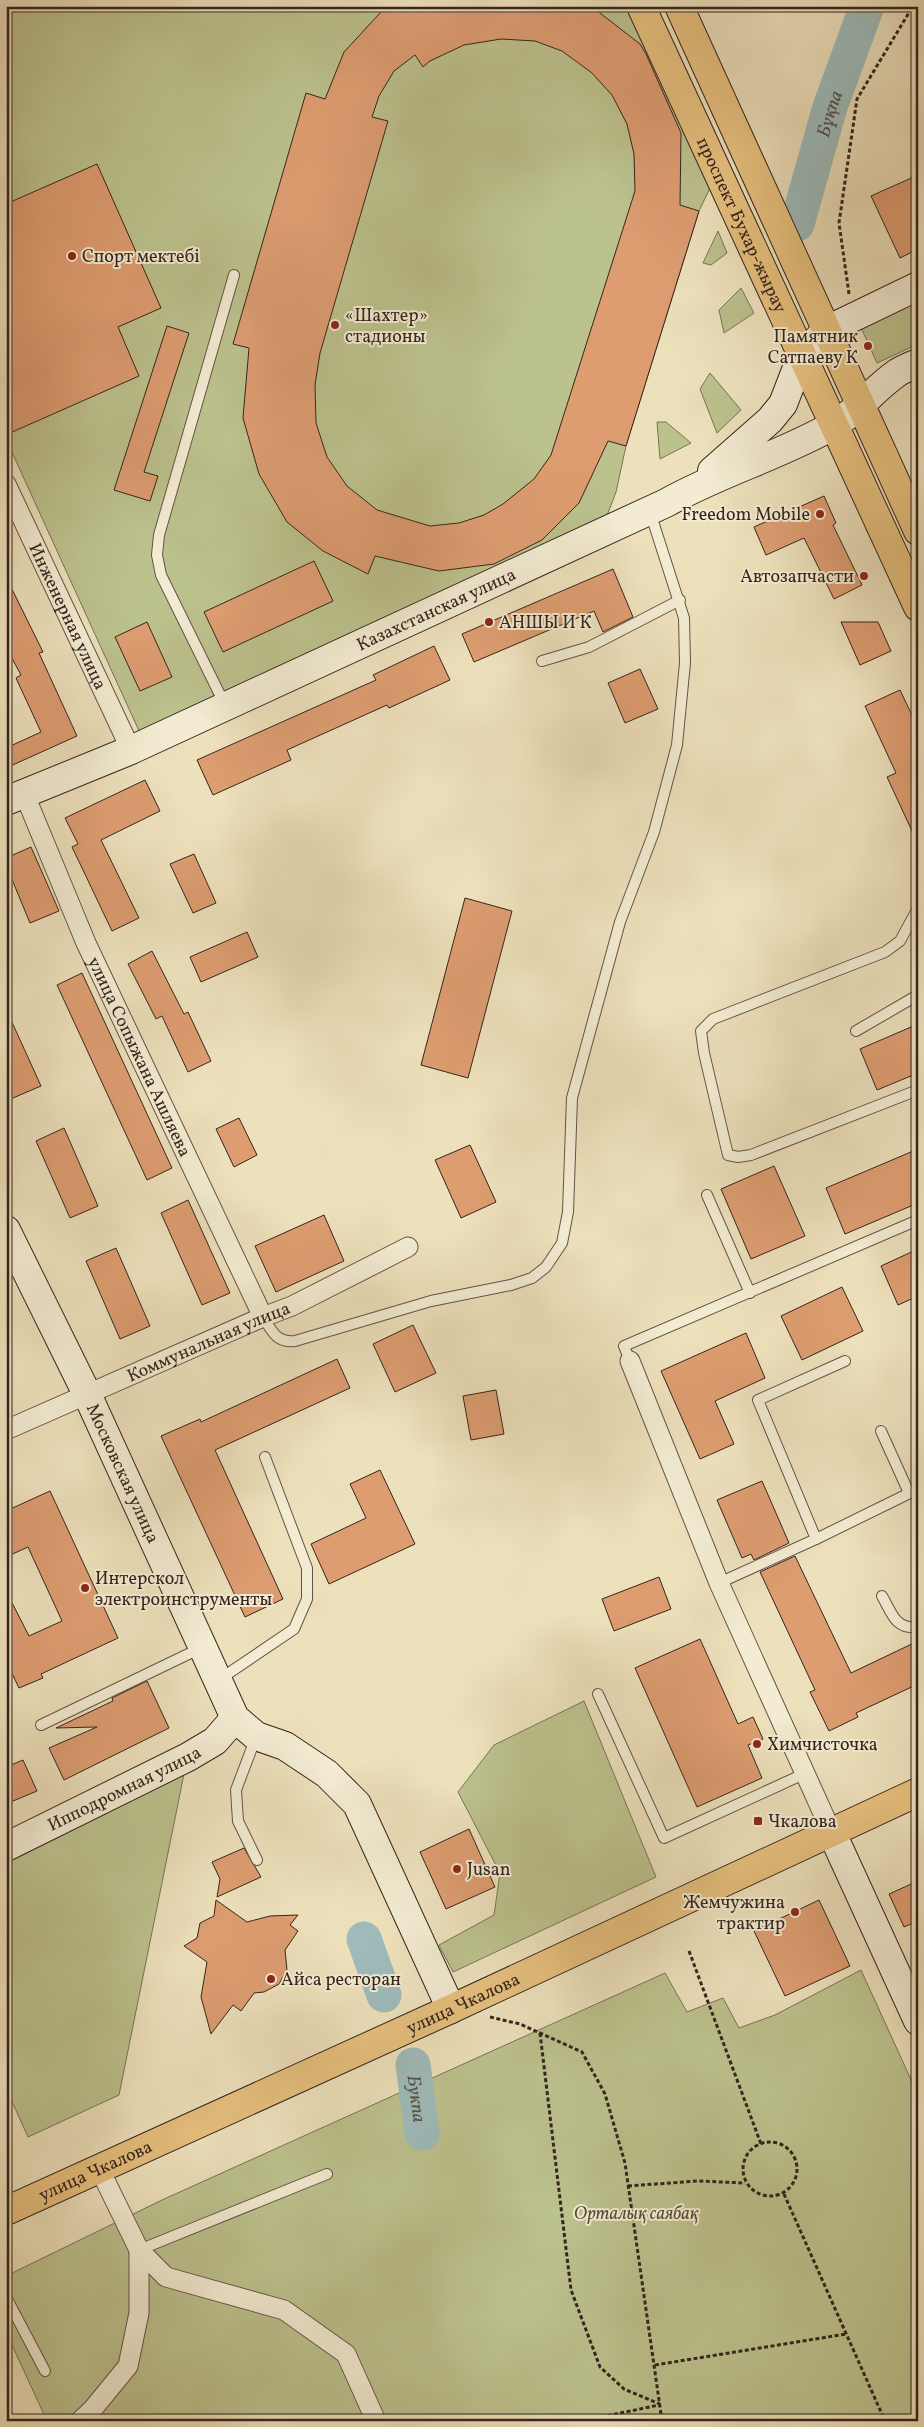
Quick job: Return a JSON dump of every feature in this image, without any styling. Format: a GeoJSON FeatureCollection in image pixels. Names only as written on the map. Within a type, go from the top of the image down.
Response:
{"type":"FeatureCollection","features":[{"type":"Feature","properties":{"kind":"main road","name":"проспект Бухар-жырау"},"geometry":{"type":"LineString","coordinates":[[641,6],[918,607]]}},
{"type":"Feature","properties":{"kind":"main road","name":"проспект Бухар-жырау"},"geometry":{"type":"LineString","coordinates":[[679,6],[918,532]]}},
{"type":"Feature","properties":{"kind":"main road"},"geometry":{"type":"LineString","coordinates":[[692,488],[756,435],[770,420],[783,404],[802,355],[827,330],[918,286]]}},
{"type":"Feature","properties":{"kind":"main road","name":"Казахстанская улица"},"geometry":{"type":"LineString","coordinates":[[15,797],[131,750],[649,511],[692,488],[766,458],[833,425],[861,405],[898,372],[918,363]]}},
{"type":"Feature","properties":{"kind":"main road","name":"Московская улица"},"geometry":{"type":"LineString","coordinates":[[6,1230],[87,1394],[235,1718]]}},
{"type":"Feature","properties":{"kind":"main road"},"geometry":{"type":"LineString","coordinates":[[235,1718],[256,1736],[285,1746],[327,1774],[356,1804],[451,2009]]}},
{"type":"Feature","properties":{"kind":"main road","name":"Ипподромная улица"},"geometry":{"type":"LineString","coordinates":[[6,1847],[188,1757],[215,1740],[235,1718]]}},
{"type":"Feature","properties":{"kind":"main road","name":"улица Чкалова"},"geometry":{"type":"LineString","coordinates":[[6,2211],[451,2009],[918,1792]]}},
{"type":"Feature","properties":{"kind":"main road"},"geometry":{"type":"LineString","coordinates":[[831,1831],[918,2022]]}},
{"type":"Feature","properties":{"kind":"street","name":"Инженерная улица"},"geometry":{"type":"LineString","coordinates":[[6,484],[131,750]]}},
{"type":"Feature","properties":{"kind":"street","name":"улица Сопыжана Ашляева"},"geometry":{"type":"LineString","coordinates":[[15,797],[263,1316]]}},
{"type":"Feature","properties":{"kind":"street","name":"Коммунальная улица"},"geometry":{"type":"LineString","coordinates":[[6,1430],[263,1316],[292,1306],[408,1247]]}},
{"type":"Feature","properties":{"kind":"street"},"geometry":{"type":"LineString","coordinates":[[630,1362],[719,1583],[831,1831]]}},
{"type":"Feature","properties":{"kind":"street"},"geometry":{"type":"LineString","coordinates":[[99,2168],[139,2250],[166,2276],[284,2310],[346,2354],[376,2421]]}},
{"type":"Feature","properties":{"kind":"street"},"geometry":{"type":"LineString","coordinates":[[80,2421],[92,2410],[128,2366],[139,2313],[139,2250]]}},
{"type":"Feature","properties":{"kind":"lane"},"geometry":{"type":"LineString","coordinates":[[226,706],[161,575],[157,555],[159,535],[234,274]]}},
{"type":"Feature","properties":{"kind":"lane"},"geometry":{"type":"LineString","coordinates":[[263,1316],[277,1338],[286,1342],[295,1341],[431,1301],[511,1285],[532,1278],[546,1267],[562,1244],[568,1212],[572,1098],[617,931],[654,832],[677,744],[685,663],[684,618],[680,600],[649,511]]}},
{"type":"Feature","properties":{"kind":"lane"},"geometry":{"type":"LineString","coordinates":[[542,661],[590,647],[680,600]]}},
{"type":"Feature","properties":{"kind":"lane"},"geometry":{"type":"LineString","coordinates":[[918,908],[900,941],[885,952],[713,1019],[701,1030],[704,1053],[728,1155],[738,1157],[751,1156],[918,1090]]}},
{"type":"Feature","properties":{"kind":"lane"},"geometry":{"type":"LineString","coordinates":[[856,1032],[918,995]]}},
{"type":"Feature","properties":{"kind":"lane"},"geometry":{"type":"LineString","coordinates":[[707,1195],[750,1293]]}},
{"type":"Feature","properties":{"kind":"lane"},"geometry":{"type":"LineString","coordinates":[[630,1362],[624,1346],[918,1220]]}},
{"type":"Feature","properties":{"kind":"lane"},"geometry":{"type":"LineString","coordinates":[[816,1539],[758,1400],[845,1361]]}},
{"type":"Feature","properties":{"kind":"lane"},"geometry":{"type":"LineString","coordinates":[[719,1583],[816,1539],[913,1491],[881,1431]]}},
{"type":"Feature","properties":{"kind":"lane"},"geometry":{"type":"LineString","coordinates":[[219,1680],[294,1629],[307,1599],[307,1568],[264,1457]]}},
{"type":"Feature","properties":{"kind":"lane"},"geometry":{"type":"LineString","coordinates":[[882,1596],[899,1624],[907,1629],[918,1627]]}},
{"type":"Feature","properties":{"kind":"lane"},"geometry":{"type":"LineString","coordinates":[[42,1725],[204,1647]]}},
{"type":"Feature","properties":{"kind":"lane"},"geometry":{"type":"LineString","coordinates":[[598,1694],[664,1838],[806,1773]]}},
{"type":"Feature","properties":{"kind":"lane"},"geometry":{"type":"LineString","coordinates":[[256,1736],[236,1790],[238,1821],[257,1860]]}},
{"type":"Feature","properties":{"kind":"lane"},"geometry":{"type":"LineString","coordinates":[[139,2250],[327,2174]]}},
{"type":"Feature","properties":{"kind":"lane"},"geometry":{"type":"LineString","coordinates":[[6,2297],[45,2371]]}},
{"type":"Feature","properties":{"kind":"path"},"geometry":{"type":"LineString","coordinates":[[852,317],[839,223],[857,99],[913,6]]}},
{"type":"Feature","properties":{"kind":"path"},"geometry":{"type":"LineString","coordinates":[[689,1951],[761,2144]]}},
{"type":"Feature","properties":{"kind":"path"},"geometry":{"type":"LineString","coordinates":[[486,2016],[520,2024],[582,2052],[605,2094],[625,2163],[662,2421]]}},
{"type":"Feature","properties":{"kind":"path"},"geometry":{"type":"LineString","coordinates":[[540,2033],[571,2290],[600,2367],[624,2389],[660,2404]]}},
{"type":"Feature","properties":{"kind":"path"},"geometry":{"type":"LineString","coordinates":[[770,2141],[784,2145],[794,2155],[798,2169],[794,2183],[784,2194],[770,2198],[756,2194],[745,2183],[742,2169],[745,2155],[756,2145],[770,2141]]}},
{"type":"Feature","properties":{"kind":"path"},"geometry":{"type":"LineString","coordinates":[[628,2186],[698,2181],[745,2183]]}},
{"type":"Feature","properties":{"kind":"path"},"geometry":{"type":"LineString","coordinates":[[784,2194],[885,2421]]}},
{"type":"Feature","properties":{"kind":"path"},"geometry":{"type":"LineString","coordinates":[[655,2365],[846,2334]]}},
{"type":"Feature","properties":{"kind":"path"},"geometry":{"type":"LineString","coordinates":[[582,2421],[660,2404]]}},
{"type":"Feature","properties":{"kind":"green space","name":"«Шахтер» стадионы"},"geometry":{"type":"Polygon","coordinates":[[[6,6],[628,6],[712,184],[699,211],[626,446],[616,492],[605,521],[140,733],[6,439],[6,6]]]}},
{"type":"Feature","properties":{"kind":"green space"},"geometry":{"type":"Polygon","coordinates":[[[718,231],[727,253],[711,265],[703,263],[718,231]]]}},
{"type":"Feature","properties":{"kind":"green space"},"geometry":{"type":"Polygon","coordinates":[[[741,288],[754,313],[724,333],[719,310],[741,288]]]}},
{"type":"Feature","properties":{"kind":"green space"},"geometry":{"type":"Polygon","coordinates":[[[918,294],[918,344],[877,363],[858,321],[918,294]]]}},
{"type":"Feature","properties":{"kind":"green space"},"geometry":{"type":"Polygon","coordinates":[[[710,373],[741,410],[717,433],[700,389],[710,373]]]}},
{"type":"Feature","properties":{"kind":"green space"},"geometry":{"type":"Polygon","coordinates":[[[657,422],[666,422],[691,443],[660,459],[657,422]]]}},
{"type":"Feature","properties":{"kind":"green space"},"geometry":{"type":"Polygon","coordinates":[[[584,1701],[656,1877],[453,1972],[439,1945],[494,1915],[500,1873],[458,1792],[494,1745],[584,1701]]]}},
{"type":"Feature","properties":{"kind":"green space"},"geometry":{"type":"Polygon","coordinates":[[[184,1774],[119,2095],[28,2137],[6,2088],[6,1863],[184,1774]]]}},
{"type":"Feature","properties":{"kind":"green space","name":"Орталық саябақ"},"geometry":{"type":"Polygon","coordinates":[[[861,1970],[918,2095],[918,2421],[47,2421],[6,2332],[6,2276],[162,2200],[665,1973],[687,2012],[723,1998],[739,2028],[775,2015],[861,1970]]]}},
{"type":"Feature","properties":{"kind":"building"},"geometry":{"type":"Polygon","coordinates":[[[391,6],[591,6],[640,44],[646,54],[681,133],[680,205],[699,211],[626,446],[608,441],[579,503],[542,540],[494,564],[439,571],[375,556],[368,574],[323,551],[287,522],[259,474],[243,418],[249,348],[233,344],[306,93],[325,99],[344,52],[380,13],[391,6]],[[501,39],[464,45],[430,61],[423,67],[415,55],[394,71],[379,96],[372,117],[388,121],[320,353],[315,385],[316,423],[327,457],[347,486],[377,510],[430,526],[459,523],[484,515],[503,504],[534,479],[551,455],[635,191],[634,154],[627,124],[612,95],[592,73],[562,51],[535,41],[501,39]]]}},
{"type":"Feature","properties":{"kind":"building","name":"Спорт мектебі"},"geometry":{"type":"Polygon","coordinates":[[[97,164],[161,308],[118,327],[139,376],[10,433],[6,425],[6,204],[97,164]]]}},
{"type":"Feature","properties":{"kind":"building"},"geometry":{"type":"Polygon","coordinates":[[[918,175],[918,249],[900,258],[871,196],[918,175]]]}},
{"type":"Feature","properties":{"kind":"building"},"geometry":{"type":"Polygon","coordinates":[[[167,326],[189,333],[144,472],[158,476],[150,501],[114,490],[167,326]]]}},
{"type":"Feature","properties":{"kind":"building"},"geometry":{"type":"Polygon","coordinates":[[[824,496],[836,523],[833,525],[862,585],[834,599],[804,538],[766,555],[754,527],[824,496]]]}},
{"type":"Feature","properties":{"kind":"building"},"geometry":{"type":"Polygon","coordinates":[[[314,561],[333,601],[223,652],[204,612],[314,561]]]}},
{"type":"Feature","properties":{"kind":"building"},"geometry":{"type":"Polygon","coordinates":[[[613,569],[633,617],[603,632],[594,611],[474,662],[462,634],[613,569]]]}},
{"type":"Feature","properties":{"kind":"building"},"geometry":{"type":"Polygon","coordinates":[[[6,577],[43,652],[39,653],[77,736],[6,768],[6,748],[41,732],[16,678],[21,675],[6,647],[6,577]]]}},
{"type":"Feature","properties":{"kind":"building"},"geometry":{"type":"Polygon","coordinates":[[[147,622],[172,677],[140,691],[115,637],[147,622]]]}},
{"type":"Feature","properties":{"kind":"building"},"geometry":{"type":"Polygon","coordinates":[[[841,622],[878,622],[891,651],[860,665],[841,622]]]}},
{"type":"Feature","properties":{"kind":"building"},"geometry":{"type":"Polygon","coordinates":[[[434,646],[450,680],[389,708],[387,705],[287,750],[291,760],[213,795],[197,760],[376,680],[373,675],[434,646]]]}},
{"type":"Feature","properties":{"kind":"building"},"geometry":{"type":"Polygon","coordinates":[[[640,669],[658,709],[625,723],[608,683],[640,669]]]}},
{"type":"Feature","properties":{"kind":"building"},"geometry":{"type":"Polygon","coordinates":[[[900,690],[918,728],[918,844],[887,777],[896,773],[865,706],[900,690]]]}},
{"type":"Feature","properties":{"kind":"building"},"geometry":{"type":"Polygon","coordinates":[[[145,780],[160,811],[101,840],[139,918],[112,931],[72,847],[78,844],[65,818],[145,780]]]}},
{"type":"Feature","properties":{"kind":"building"},"geometry":{"type":"Polygon","coordinates":[[[31,847],[59,911],[30,923],[6,865],[6,858],[31,847]]]}},
{"type":"Feature","properties":{"kind":"building"},"geometry":{"type":"Polygon","coordinates":[[[194,854],[216,903],[193,913],[170,864],[194,854]]]}},
{"type":"Feature","properties":{"kind":"building"},"geometry":{"type":"Polygon","coordinates":[[[465,898],[512,911],[468,1078],[421,1065],[465,898]]]}},
{"type":"Feature","properties":{"kind":"building"},"geometry":{"type":"Polygon","coordinates":[[[247,932],[258,957],[201,982],[190,957],[247,932]]]}},
{"type":"Feature","properties":{"kind":"building"},"geometry":{"type":"Polygon","coordinates":[[[152,951],[184,1014],[188,1012],[211,1061],[188,1072],[162,1016],[156,1019],[128,964],[152,951]]]}},
{"type":"Feature","properties":{"kind":"building"},"geometry":{"type":"Polygon","coordinates":[[[82,973],[172,1168],[147,1180],[57,985],[82,973]]]}},
{"type":"Feature","properties":{"kind":"building"},"geometry":{"type":"Polygon","coordinates":[[[6,1009],[41,1086],[6,1101],[6,1009]]]}},
{"type":"Feature","properties":{"kind":"building"},"geometry":{"type":"Polygon","coordinates":[[[918,1024],[918,1073],[877,1090],[860,1049],[918,1024]]]}},
{"type":"Feature","properties":{"kind":"building"},"geometry":{"type":"Polygon","coordinates":[[[239,1118],[257,1155],[234,1167],[216,1129],[239,1118]]]}},
{"type":"Feature","properties":{"kind":"building"},"geometry":{"type":"Polygon","coordinates":[[[64,1128],[98,1206],[70,1218],[36,1141],[64,1128]]]}},
{"type":"Feature","properties":{"kind":"building"},"geometry":{"type":"Polygon","coordinates":[[[470,1145],[496,1202],[461,1218],[435,1160],[470,1145]]]}},
{"type":"Feature","properties":{"kind":"building"},"geometry":{"type":"Polygon","coordinates":[[[918,1149],[918,1203],[845,1234],[826,1188],[918,1149]]]}},
{"type":"Feature","properties":{"kind":"building"},"geometry":{"type":"Polygon","coordinates":[[[774,1166],[805,1236],[751,1259],[721,1189],[774,1166]]]}},
{"type":"Feature","properties":{"kind":"building"},"geometry":{"type":"Polygon","coordinates":[[[188,1200],[230,1293],[202,1305],[161,1213],[188,1200]]]}},
{"type":"Feature","properties":{"kind":"building"},"geometry":{"type":"Polygon","coordinates":[[[324,1215],[344,1261],[276,1292],[255,1246],[324,1215]]]}},
{"type":"Feature","properties":{"kind":"building"},"geometry":{"type":"Polygon","coordinates":[[[116,1248],[150,1326],[120,1339],[86,1261],[116,1248]]]}},
{"type":"Feature","properties":{"kind":"building"},"geometry":{"type":"Polygon","coordinates":[[[918,1249],[918,1296],[898,1305],[881,1266],[918,1249]]]}},
{"type":"Feature","properties":{"kind":"building"},"geometry":{"type":"Polygon","coordinates":[[[842,1287],[863,1331],[802,1360],[781,1316],[842,1287]]]}},
{"type":"Feature","properties":{"kind":"building"},"geometry":{"type":"Polygon","coordinates":[[[413,1325],[436,1373],[395,1392],[373,1344],[413,1325]]]}},
{"type":"Feature","properties":{"kind":"building"},"geometry":{"type":"Polygon","coordinates":[[[746,1333],[765,1378],[715,1401],[734,1444],[700,1459],[661,1371],[746,1333]]]}},
{"type":"Feature","properties":{"kind":"building"},"geometry":{"type":"Polygon","coordinates":[[[337,1359],[350,1388],[215,1450],[283,1599],[245,1617],[161,1436],[200,1419],[201,1422],[337,1359]]]}},
{"type":"Feature","properties":{"kind":"building"},"geometry":{"type":"Polygon","coordinates":[[[496,1390],[504,1434],[471,1440],[463,1396],[496,1390]]]}},
{"type":"Feature","properties":{"kind":"building"},"geometry":{"type":"Polygon","coordinates":[[[380,1470],[415,1544],[329,1584],[311,1544],[366,1518],[350,1484],[380,1470]]]}},
{"type":"Feature","properties":{"kind":"building"},"geometry":{"type":"Polygon","coordinates":[[[762,1481],[789,1543],[754,1560],[751,1554],[742,1558],[717,1500],[762,1481]]]}},
{"type":"Feature","properties":{"kind":"building"},"geometry":{"type":"Polygon","coordinates":[[[50,1491],[118,1638],[41,1674],[43,1678],[19,1688],[6,1661],[6,1591],[29,1636],[62,1621],[28,1547],[6,1557],[6,1511],[50,1491]]]}},
{"type":"Feature","properties":{"kind":"building"},"geometry":{"type":"Polygon","coordinates":[[[795,1556],[851,1673],[918,1641],[918,1684],[856,1713],[858,1717],[829,1731],[810,1692],[815,1690],[760,1572],[795,1556]]]}},
{"type":"Feature","properties":{"kind":"building"},"geometry":{"type":"Polygon","coordinates":[[[659,1577],[671,1609],[614,1631],[602,1599],[659,1577]]]}},
{"type":"Feature","properties":{"kind":"building"},"geometry":{"type":"Polygon","coordinates":[[[700,1639],[738,1724],[753,1717],[763,1739],[748,1745],[762,1778],[697,1807],[635,1668],[700,1639]]]}},
{"type":"Feature","properties":{"kind":"building"},"geometry":{"type":"Polygon","coordinates":[[[147,1681],[169,1728],[64,1780],[49,1748],[97,1727],[56,1728],[113,1701],[112,1698],[147,1681]]]}},
{"type":"Feature","properties":{"kind":"building"},"geometry":{"type":"Polygon","coordinates":[[[23,1760],[37,1791],[6,1804],[6,1767],[23,1760]]]}},
{"type":"Feature","properties":{"kind":"building","name":"Jusan"},"geometry":{"type":"Polygon","coordinates":[[[469,1829],[495,1887],[446,1909],[420,1852],[469,1829]]]}},
{"type":"Feature","properties":{"kind":"building"},"geometry":{"type":"Polygon","coordinates":[[[244,1848],[261,1877],[217,1897],[220,1879],[212,1862],[244,1848]]]}},
{"type":"Feature","properties":{"kind":"building"},"geometry":{"type":"Polygon","coordinates":[[[918,1881],[918,1921],[904,1927],[889,1894],[918,1881]]]}},
{"type":"Feature","properties":{"kind":"building"},"geometry":{"type":"Polygon","coordinates":[[[216,1900],[247,1922],[270,1916],[298,1915],[290,1925],[298,1931],[285,1950],[287,1970],[279,1984],[264,1992],[254,1993],[241,2011],[233,2005],[211,2034],[201,1997],[207,1962],[184,1946],[197,1938],[200,1923],[214,1916],[216,1900]]]}},
{"type":"Feature","properties":{"kind":"building"},"geometry":{"type":"Polygon","coordinates":[[[819,1900],[850,1966],[785,1996],[754,1931],[819,1900]]]}},
{"type":"Feature","properties":{"kind":"waterway","name":"Бұқпа"},"geometry":{"type":"LineString","coordinates":[[797,224],[830,107],[867,6]]}},
{"type":"Feature","properties":{"kind":"waterway","name":"Букпа"},"geometry":{"type":"LineString","coordinates":[[364,1939],[384,1995]]}},
{"type":"Feature","properties":{"kind":"waterway","name":"Букпа"},"geometry":{"type":"LineString","coordinates":[[413,2065],[422,2133]]}},
{"type":"Feature","properties":{"kind":"place","name":"Спорт мектебі"},"geometry":{"type":"Point","coordinates":[72,256]}},
{"type":"Feature","properties":{"kind":"place","name":"«Шахтер» стадионы"},"geometry":{"type":"Point","coordinates":[335,325]}},
{"type":"Feature","properties":{"kind":"place","name":"Памятник Сатпаеву К"},"geometry":{"type":"Point","coordinates":[868,346]}},
{"type":"Feature","properties":{"kind":"place","name":"Freedom Mobile"},"geometry":{"type":"Point","coordinates":[820,514]}},
{"type":"Feature","properties":{"kind":"place","name":"Автозапчасти"},"geometry":{"type":"Point","coordinates":[864,576]}},
{"type":"Feature","properties":{"kind":"place","name":"АНШЫ И К"},"geometry":{"type":"Point","coordinates":[489,622]}},
{"type":"Feature","properties":{"kind":"place","name":"Интерскол электроинструменты"},"geometry":{"type":"Point","coordinates":[85,1588]}},
{"type":"Feature","properties":{"kind":"place","name":"Химчисточка"},"geometry":{"type":"Point","coordinates":[757,1744]}},
{"type":"Feature","properties":{"kind":"place","name":"Чкалова"},"geometry":{"type":"Point","coordinates":[758,1821]}},
{"type":"Feature","properties":{"kind":"place","name":"Jusan"},"geometry":{"type":"Point","coordinates":[457,1869]}},
{"type":"Feature","properties":{"kind":"place","name":"Жемчужина трактир"},"geometry":{"type":"Point","coordinates":[795,1912]}},
{"type":"Feature","properties":{"kind":"place","name":"Айса ресторан"},"geometry":{"type":"Point","coordinates":[271,1979]}}]}
